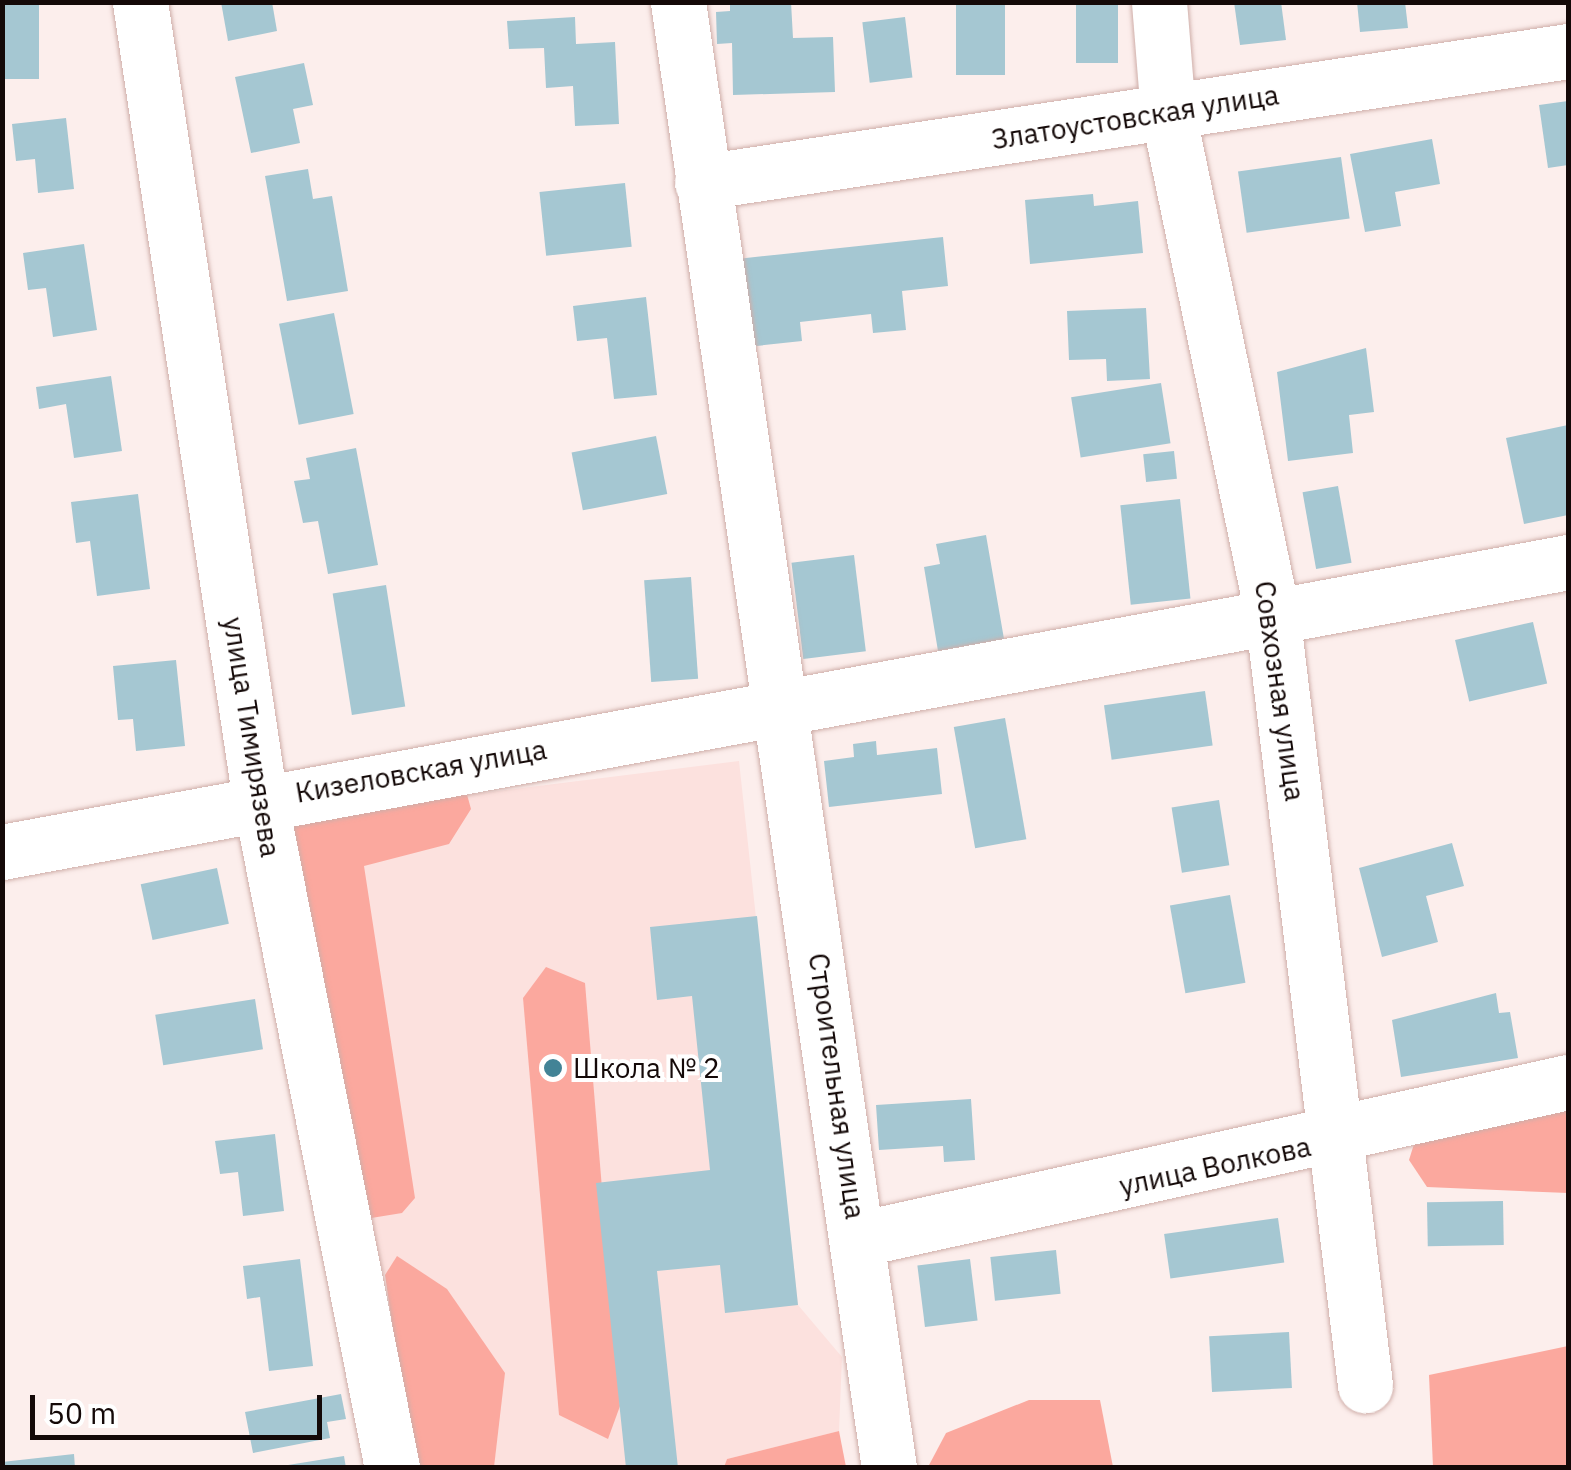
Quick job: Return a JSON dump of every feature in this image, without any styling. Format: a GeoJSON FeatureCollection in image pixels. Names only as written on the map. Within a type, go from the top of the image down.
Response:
{"type":"FeatureCollection","features":[{"type":"Feature","properties":{"kind":"street","name":"улица Тимирязева"},"geometry":{"type":"LineString","coordinates":[[140,2],[260,800],[392,1468]]}},
{"type":"Feature","properties":{"kind":"street","name":"Строительная улица"},"geometry":{"type":"LineString","coordinates":[[678,2],[889,1468]]}},
{"type":"Feature","properties":{"kind":"street","name":"Совхозная улица"},"geometry":{"type":"LineString","coordinates":[[1160,2],[1168,112],[1272,613],[1365,1385]]}},
{"type":"Feature","properties":{"kind":"street","name":"Златоустовская улица"},"geometry":{"type":"LineString","coordinates":[[702,182],[1568,50]]}},
{"type":"Feature","properties":{"kind":"street","name":"Кизеловская улица"},"geometry":{"type":"LineString","coordinates":[[2,852],[260,800],[1568,562]]}},
{"type":"Feature","properties":{"kind":"street","name":"улица Волкова"},"geometry":{"type":"LineString","coordinates":[[859,1239],[1337,1140],[1568,1082]]}},
{"type":"Feature","properties":{"kind":"shaded area","name":"Школа № 2"},"geometry":{"type":"Polygon","coordinates":[[[739,761],[798,1305],[842,1357],[839,1431],[727,1459],[724,1467],[413,1467],[385,1275],[359,1220],[290,817],[739,761]]]}},
{"type":"Feature","properties":{"kind":"shaded area"},"geometry":{"type":"Polygon","coordinates":[[[466,791],[471,809],[449,844],[364,866],[415,1198],[402,1213],[359,1220],[290,817],[466,791]]]}},
{"type":"Feature","properties":{"kind":"shaded area"},"geometry":{"type":"Polygon","coordinates":[[[546,967],[585,983],[620,1406],[608,1439],[559,1415],[523,998],[546,967]]]}},
{"type":"Feature","properties":{"kind":"shaded area"},"geometry":{"type":"Polygon","coordinates":[[[1568,1102],[1568,1193],[1427,1187],[1409,1160],[1414,1144],[1568,1102]]]}},
{"type":"Feature","properties":{"kind":"shaded area"},"geometry":{"type":"Polygon","coordinates":[[[397,1256],[447,1289],[505,1373],[494,1467],[413,1467],[385,1275],[397,1256]]]}},
{"type":"Feature","properties":{"kind":"shaded area"},"geometry":{"type":"Polygon","coordinates":[[[1568,1346],[1568,1467],[1433,1467],[1429,1375],[1568,1346]]]}},
{"type":"Feature","properties":{"kind":"shaded area"},"geometry":{"type":"Polygon","coordinates":[[[1029,1400],[1100,1400],[1113,1467],[928,1467],[946,1433],[1029,1400]]]}},
{"type":"Feature","properties":{"kind":"shaded area"},"geometry":{"type":"Polygon","coordinates":[[[839,1431],[846,1467],[724,1467],[727,1459],[839,1431]]]}},
{"type":"Feature","properties":{"kind":"building"},"geometry":{"type":"Polygon","coordinates":[[[2,2],[39,2],[39,79],[2,79],[2,2]]]}},
{"type":"Feature","properties":{"kind":"building"},"geometry":{"type":"Polygon","coordinates":[[[221,2],[272,2],[277,31],[228,41],[221,2]]]}},
{"type":"Feature","properties":{"kind":"building"},"geometry":{"type":"Polygon","coordinates":[[[730,2],[791,2],[793,38],[833,37],[835,92],[733,95],[732,43],[717,44],[716,12],[730,11],[730,2]]]}},
{"type":"Feature","properties":{"kind":"building"},"geometry":{"type":"Polygon","coordinates":[[[956,2],[1005,2],[1005,75],[956,75],[956,2]]]}},
{"type":"Feature","properties":{"kind":"building"},"geometry":{"type":"Polygon","coordinates":[[[1076,2],[1118,2],[1118,63],[1076,63],[1076,2]]]}},
{"type":"Feature","properties":{"kind":"building"},"geometry":{"type":"Polygon","coordinates":[[[1234,2],[1281,2],[1286,40],[1240,45],[1234,2]]]}},
{"type":"Feature","properties":{"kind":"building"},"geometry":{"type":"Polygon","coordinates":[[[1357,2],[1405,2],[1408,28],[1360,32],[1357,2]]]}},
{"type":"Feature","properties":{"kind":"building"},"geometry":{"type":"Polygon","coordinates":[[[575,17],[576,44],[615,42],[619,124],[575,126],[573,86],[546,88],[544,48],[509,49],[507,21],[575,17]]]}},
{"type":"Feature","properties":{"kind":"building"},"geometry":{"type":"Polygon","coordinates":[[[905,17],[912,78],[870,83],[862,22],[905,17]]]}},
{"type":"Feature","properties":{"kind":"building"},"geometry":{"type":"Polygon","coordinates":[[[304,63],[313,105],[293,109],[300,143],[251,153],[235,77],[304,63]]]}},
{"type":"Feature","properties":{"kind":"building"},"geometry":{"type":"Polygon","coordinates":[[[1568,101],[1568,165],[1548,168],[1539,105],[1568,101]]]}},
{"type":"Feature","properties":{"kind":"building"},"geometry":{"type":"Polygon","coordinates":[[[66,118],[74,189],[38,193],[35,159],[16,161],[12,124],[66,118]]]}},
{"type":"Feature","properties":{"kind":"building"},"geometry":{"type":"Polygon","coordinates":[[[1432,139],[1440,184],[1395,192],[1401,226],[1365,232],[1350,154],[1432,139]]]}},
{"type":"Feature","properties":{"kind":"building"},"geometry":{"type":"Polygon","coordinates":[[[1341,157],[1350,218],[1247,233],[1238,171],[1341,157]]]}},
{"type":"Feature","properties":{"kind":"building"},"geometry":{"type":"Polygon","coordinates":[[[308,169],[313,199],[332,196],[348,291],[287,301],[265,176],[308,169]]]}},
{"type":"Feature","properties":{"kind":"building"},"geometry":{"type":"Polygon","coordinates":[[[625,183],[632,247],[546,256],[539,192],[625,183]]]}},
{"type":"Feature","properties":{"kind":"building"},"geometry":{"type":"Polygon","coordinates":[[[1093,194],[1094,206],[1138,201],[1143,253],[1030,264],[1025,200],[1093,194]]]}},
{"type":"Feature","properties":{"kind":"building"},"geometry":{"type":"Polygon","coordinates":[[[943,237],[948,286],[902,291],[906,330],[873,333],[871,314],[800,322],[802,341],[747,347],[737,259],[943,237]]]}},
{"type":"Feature","properties":{"kind":"building"},"geometry":{"type":"Polygon","coordinates":[[[84,244],[97,330],[53,337],[46,288],[28,290],[23,253],[84,244]]]}},
{"type":"Feature","properties":{"kind":"building"},"geometry":{"type":"Polygon","coordinates":[[[646,297],[657,395],[614,399],[607,338],[577,341],[573,306],[646,297]]]}},
{"type":"Feature","properties":{"kind":"building"},"geometry":{"type":"Polygon","coordinates":[[[1146,308],[1150,379],[1107,381],[1106,359],[1069,360],[1067,311],[1146,308]]]}},
{"type":"Feature","properties":{"kind":"building"},"geometry":{"type":"Polygon","coordinates":[[[334,313],[354,414],[299,425],[279,324],[334,313]]]}},
{"type":"Feature","properties":{"kind":"building"},"geometry":{"type":"Polygon","coordinates":[[[1366,348],[1374,412],[1349,415],[1353,453],[1288,461],[1277,372],[1366,348]]]}},
{"type":"Feature","properties":{"kind":"building"},"geometry":{"type":"Polygon","coordinates":[[[111,376],[122,451],[74,458],[66,404],[39,409],[36,387],[111,376]]]}},
{"type":"Feature","properties":{"kind":"building"},"geometry":{"type":"Polygon","coordinates":[[[1161,383],[1171,443],[1081,457],[1071,397],[1161,383]]]}},
{"type":"Feature","properties":{"kind":"building"},"geometry":{"type":"Polygon","coordinates":[[[1568,425],[1568,515],[1524,524],[1506,438],[1568,425]]]}},
{"type":"Feature","properties":{"kind":"building"},"geometry":{"type":"Polygon","coordinates":[[[656,436],[667,494],[583,510],[572,452],[656,436]]]}},
{"type":"Feature","properties":{"kind":"building"},"geometry":{"type":"Polygon","coordinates":[[[356,448],[378,565],[328,574],[318,521],[303,523],[294,481],[310,479],[306,458],[356,448]]]}},
{"type":"Feature","properties":{"kind":"building"},"geometry":{"type":"Polygon","coordinates":[[[1174,451],[1177,479],[1146,482],[1143,454],[1174,451]]]}},
{"type":"Feature","properties":{"kind":"building"},"geometry":{"type":"Polygon","coordinates":[[[1338,486],[1352,563],[1316,569],[1303,492],[1338,486]]]}},
{"type":"Feature","properties":{"kind":"building"},"geometry":{"type":"Polygon","coordinates":[[[138,494],[150,589],[97,596],[90,541],[76,543],[71,502],[138,494]]]}},
{"type":"Feature","properties":{"kind":"building"},"geometry":{"type":"Polygon","coordinates":[[[1180,499],[1190,598],[1131,605],[1120,505],[1180,499]]]}},
{"type":"Feature","properties":{"kind":"building"},"geometry":{"type":"Polygon","coordinates":[[[986,535],[1004,639],[938,651],[924,567],[940,564],[936,544],[986,535]]]}},
{"type":"Feature","properties":{"kind":"building"},"geometry":{"type":"Polygon","coordinates":[[[854,555],[866,651],[803,659],[791,563],[854,555]]]}},
{"type":"Feature","properties":{"kind":"building"},"geometry":{"type":"Polygon","coordinates":[[[691,577],[698,679],[651,682],[644,580],[691,577]]]}},
{"type":"Feature","properties":{"kind":"building"},"geometry":{"type":"Polygon","coordinates":[[[386,585],[405,706],[352,715],[333,593],[386,585]]]}},
{"type":"Feature","properties":{"kind":"building"},"geometry":{"type":"Polygon","coordinates":[[[1533,622],[1547,683],[1469,701],[1455,640],[1533,622]]]}},
{"type":"Feature","properties":{"kind":"building"},"geometry":{"type":"Polygon","coordinates":[[[176,660],[185,746],[136,751],[133,719],[118,720],[113,666],[176,660]]]}},
{"type":"Feature","properties":{"kind":"building"},"geometry":{"type":"Polygon","coordinates":[[[1205,691],[1213,745],[1112,760],[1104,705],[1205,691]]]}},
{"type":"Feature","properties":{"kind":"building"},"geometry":{"type":"Polygon","coordinates":[[[1005,718],[1026,839],[975,848],[954,727],[1005,718]]]}},
{"type":"Feature","properties":{"kind":"building"},"geometry":{"type":"Polygon","coordinates":[[[876,741],[877,755],[937,748],[942,794],[829,807],[824,761],[854,757],[853,744],[876,741]]]}},
{"type":"Feature","properties":{"kind":"building"},"geometry":{"type":"Polygon","coordinates":[[[1219,800],[1229,865],[1182,873],[1172,808],[1219,800]]]}},
{"type":"Feature","properties":{"kind":"building"},"geometry":{"type":"Polygon","coordinates":[[[1452,843],[1464,886],[1426,896],[1438,942],[1382,957],[1359,868],[1452,843]]]}},
{"type":"Feature","properties":{"kind":"building"},"geometry":{"type":"Polygon","coordinates":[[[217,868],[229,924],[153,940],[141,884],[217,868]]]}},
{"type":"Feature","properties":{"kind":"building"},"geometry":{"type":"Polygon","coordinates":[[[1230,895],[1245,983],[1185,993],[1170,906],[1230,895]]]}},
{"type":"Feature","properties":{"kind":"building"},"geometry":{"type":"Polygon","coordinates":[[[757,916],[798,1305],[725,1313],[720,1265],[657,1271],[678,1468],[626,1468],[596,1183],[710,1170],[692,996],[657,1000],[650,927],[757,916]]]}},
{"type":"Feature","properties":{"kind":"building"},"geometry":{"type":"Polygon","coordinates":[[[1496,993],[1499,1013],[1510,1012],[1518,1058],[1401,1077],[1392,1020],[1496,993]]]}},
{"type":"Feature","properties":{"kind":"building"},"geometry":{"type":"Polygon","coordinates":[[[255,999],[263,1049],[163,1065],[155,1015],[255,999]]]}},
{"type":"Feature","properties":{"kind":"building"},"geometry":{"type":"Polygon","coordinates":[[[971,1099],[975,1160],[944,1162],[943,1146],[879,1150],[876,1105],[971,1099]]]}},
{"type":"Feature","properties":{"kind":"building"},"geometry":{"type":"Polygon","coordinates":[[[275,1134],[284,1211],[243,1216],[238,1172],[220,1174],[215,1141],[275,1134]]]}},
{"type":"Feature","properties":{"kind":"building"},"geometry":{"type":"Polygon","coordinates":[[[1503,1201],[1504,1245],[1428,1246],[1427,1202],[1503,1201]]]}},
{"type":"Feature","properties":{"kind":"building"},"geometry":{"type":"Polygon","coordinates":[[[1278,1218],[1284,1263],[1170,1279],[1164,1234],[1278,1218]]]}},
{"type":"Feature","properties":{"kind":"building"},"geometry":{"type":"Polygon","coordinates":[[[1056,1250],[1061,1294],[995,1301],[990,1257],[1056,1250]]]}},
{"type":"Feature","properties":{"kind":"building"},"geometry":{"type":"Polygon","coordinates":[[[300,1259],[313,1366],[269,1371],[260,1297],[247,1299],[243,1266],[300,1259]]]}},
{"type":"Feature","properties":{"kind":"building"},"geometry":{"type":"Polygon","coordinates":[[[970,1259],[978,1321],[925,1327],[917,1265],[970,1259]]]}},
{"type":"Feature","properties":{"kind":"building"},"geometry":{"type":"Polygon","coordinates":[[[1289,1332],[1292,1388],[1212,1392],[1209,1336],[1289,1332]]]}},
{"type":"Feature","properties":{"kind":"building"},"geometry":{"type":"Polygon","coordinates":[[[341,1394],[346,1419],[327,1422],[330,1438],[253,1453],[245,1412],[341,1394]]]}},
{"type":"Feature","properties":{"kind":"building"},"geometry":{"type":"Polygon","coordinates":[[[74,1454],[75,1468],[2,1468],[2,1462],[74,1454]]]}},
{"type":"Feature","properties":{"kind":"building"},"geometry":{"type":"Polygon","coordinates":[[[344,1456],[346,1468],[288,1465],[344,1456]]]}},
{"type":"Feature","properties":{"kind":"place","name":"Школа № 2"},"geometry":{"type":"Point","coordinates":[553,1068]}}]}
